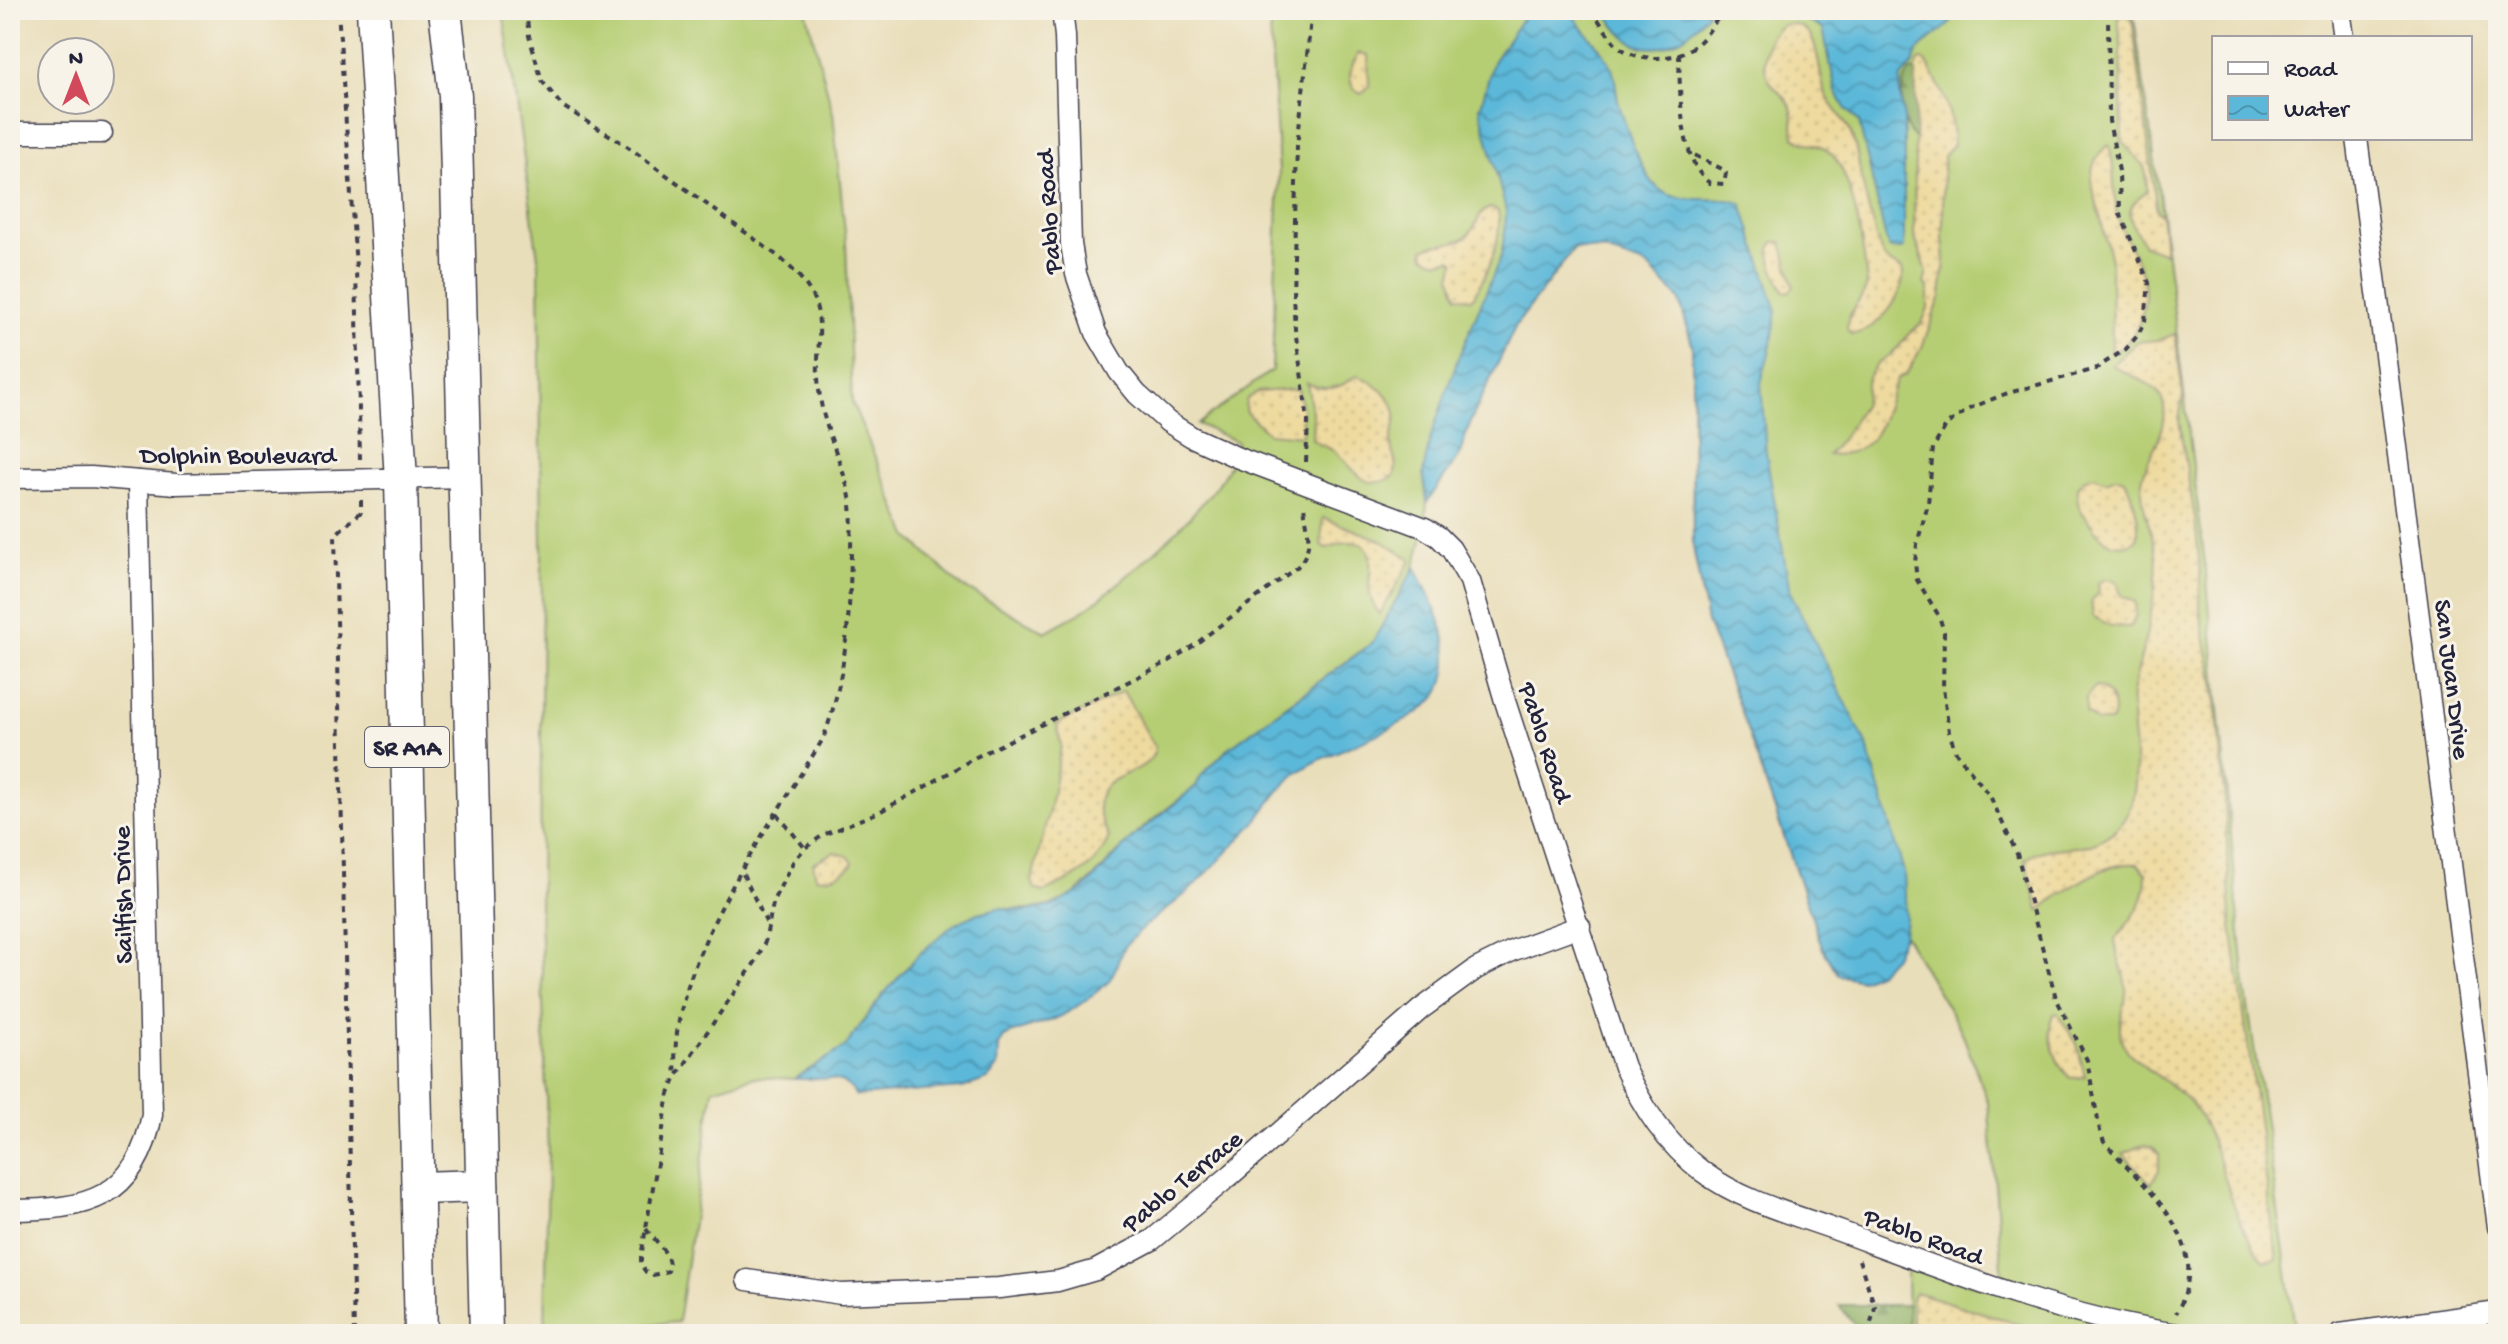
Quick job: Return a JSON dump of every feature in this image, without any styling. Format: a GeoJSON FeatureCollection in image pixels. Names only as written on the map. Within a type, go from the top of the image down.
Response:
{"type":"FeatureCollection","features":[{"type":"Feature","properties":{"kind":"main road","name":"SR A1A"},"geometry":{"type":"LineString","coordinates":[[373,10],[401,480],[421,1334]]}},
{"type":"Feature","properties":{"kind":"main road","name":"SR A1A"},"geometry":{"type":"LineString","coordinates":[[445,10],[455,96],[486,1334]]}},
{"type":"Feature","properties":{"kind":"main road"},"geometry":{"type":"LineString","coordinates":[[418,1188],[482,1186]]}},
{"type":"Feature","properties":{"kind":"street","name":"Pablo Road"},"geometry":{"type":"LineString","coordinates":[[1062,10],[1071,244],[1080,289],[1096,333],[1119,372],[1137,394],[1168,422],[1192,437],[1305,484],[1425,528],[1451,549],[1470,581],[1505,701],[1624,1067],[1638,1097],[1664,1134],[1705,1174],[1733,1190],[2004,1292],[2074,1313],[2170,1333]]}},
{"type":"Feature","properties":{"kind":"street"},"geometry":{"type":"LineString","coordinates":[[2340,10],[2344,36]]}},
{"type":"Feature","properties":{"kind":"street"},"geometry":{"type":"LineString","coordinates":[[10,133],[102,133]]}},
{"type":"Feature","properties":{"kind":"street","name":"San Juan Drive"},"geometry":{"type":"LineString","coordinates":[[2357,140],[2498,1227]]}},
{"type":"Feature","properties":{"kind":"street","name":"Dolphin Boulevard"},"geometry":{"type":"LineString","coordinates":[[10,478],[91,477],[176,484],[465,477]]}},
{"type":"Feature","properties":{"kind":"street","name":"Sailfish Drive"},"geometry":{"type":"LineString","coordinates":[[10,1210],[68,1208],[96,1199],[113,1188],[138,1161],[148,1139],[152,1115],[138,481]]}},
{"type":"Feature","properties":{"kind":"street","name":"Pablo Terrace"},"geometry":{"type":"LineString","coordinates":[[747,1280],[805,1290],[857,1293],[999,1288],[1058,1281],[1096,1270],[1152,1240],[1421,1009],[1476,969],[1514,950],[1580,926]]}},
{"type":"Feature","properties":{"kind":"street"},"geometry":{"type":"LineString","coordinates":[[2340,1334],[2498,1312]]}},
{"type":"Feature","properties":{"kind":"path"},"geometry":{"type":"LineString","coordinates":[[338,10],[356,267],[361,481],[361,512],[335,535],[354,1334]]}},
{"type":"Feature","properties":{"kind":"path"},"geometry":{"type":"LineString","coordinates":[[526,10],[529,36],[542,81],[562,106],[624,144],[775,254],[812,292],[820,327],[820,400],[850,497],[845,655],[832,716],[823,739],[718,916],[686,994],[678,1024],[674,1057],[676,1077]]}},
{"type":"Feature","properties":{"kind":"path"},"geometry":{"type":"LineString","coordinates":[[646,1229],[668,1257],[668,1271],[660,1274],[646,1272],[641,1265],[646,1229],[669,1094],[676,1077],[756,961],[765,942],[777,891],[793,862],[805,848],[823,835],[879,812],[976,757],[1132,681],[1193,646],[1306,557],[1309,540],[1304,502],[1308,422],[1293,295],[1297,146],[1312,10]]}},
{"type":"Feature","properties":{"kind":"path"},"geometry":{"type":"LineString","coordinates":[[1591,10],[1616,44],[1627,53],[1661,58],[1679,54],[1696,45],[1723,10]]}},
{"type":"Feature","properties":{"kind":"path"},"geometry":{"type":"LineString","coordinates":[[2108,10],[2109,121],[2119,171],[2120,213],[2149,283],[2145,321],[2126,349],[2095,369],[2005,394],[1971,408],[1947,424],[1933,448],[1928,504],[1915,563],[1917,580],[1939,616],[1944,632],[1943,688],[1949,732],[1956,752],[1990,796],[2017,854],[2056,998],[2087,1060],[2104,1142],[2159,1200],[2182,1241],[2190,1279],[2170,1333]]}},
{"type":"Feature","properties":{"kind":"path"},"geometry":{"type":"LineString","coordinates":[[1679,54],[1682,119],[1692,154],[1702,178],[1710,183],[1724,184],[1726,173],[1722,169],[1692,154]]}},
{"type":"Feature","properties":{"kind":"path"},"geometry":{"type":"LineString","coordinates":[[777,814],[805,848]]}},
{"type":"Feature","properties":{"kind":"path"},"geometry":{"type":"LineString","coordinates":[[742,873],[768,926]]}},
{"type":"Feature","properties":{"kind":"path"},"geometry":{"type":"LineString","coordinates":[[1850,1235],[1875,1307],[1868,1334]]}},
{"type":"Feature","properties":{"kind":"green space"},"geometry":{"type":"Polygon","coordinates":[[[503,10],[806,10],[833,113],[846,242],[852,402],[908,536],[958,584],[1045,632],[1111,590],[1200,506],[1232,461],[1237,442],[1198,424],[1272,370],[1279,171],[1269,10],[2133,10],[2162,214],[2207,581],[2245,986],[2296,1334],[1908,1334],[1907,1270],[2004,1291],[1988,1102],[1961,1030],[1904,935],[1886,964],[1864,977],[1839,975],[1823,949],[1707,622],[1693,546],[1692,344],[1679,298],[1647,266],[1604,250],[1575,248],[1516,325],[1471,420],[1459,456],[1427,502],[1425,528],[1415,567],[1372,643],[1229,748],[1201,776],[1196,786],[1137,834],[1073,894],[1043,907],[999,908],[901,976],[882,996],[845,1047],[794,1079],[754,1077],[713,1089],[678,1322],[545,1332],[548,1156],[540,909],[542,549],[539,265],[503,10]]]}},
{"type":"Feature","properties":{"kind":"green space"},"geometry":{"type":"Polygon","coordinates":[[[1920,70],[1927,153],[1910,133],[1902,111],[1906,77],[1910,71],[1920,70]]]}},
{"type":"Feature","properties":{"kind":"green space"},"geometry":{"type":"Polygon","coordinates":[[[1839,1305],[1908,1305],[1908,1334],[1861,1334],[1839,1305]]]}},
{"type":"Feature","properties":{"kind":"sand"},"geometry":{"type":"Polygon","coordinates":[[[2123,14],[2132,19],[2165,253],[2144,245],[2130,216],[2133,204],[2147,191],[2147,180],[2144,167],[2122,141],[2118,17],[2123,14]]]}},
{"type":"Feature","properties":{"kind":"sand"},"geometry":{"type":"Polygon","coordinates":[[[1786,24],[1798,25],[1812,38],[1825,92],[1853,139],[1882,254],[1887,261],[1902,269],[1903,279],[1896,300],[1880,320],[1861,332],[1851,334],[1847,329],[1849,317],[1867,284],[1851,193],[1837,161],[1828,151],[1794,137],[1790,105],[1771,84],[1766,72],[1765,56],[1769,40],[1786,24]]]}},
{"type":"Feature","properties":{"kind":"sand"},"geometry":{"type":"Polygon","coordinates":[[[1359,53],[1368,55],[1369,86],[1361,94],[1352,86],[1350,75],[1359,53]]]}},
{"type":"Feature","properties":{"kind":"sand"},"geometry":{"type":"Polygon","coordinates":[[[1922,60],[1926,61],[1949,111],[1953,145],[1944,155],[1943,164],[1945,261],[1941,296],[1922,347],[1906,374],[1898,378],[1882,420],[1870,441],[1846,453],[1828,455],[1845,435],[1864,403],[1868,377],[1876,365],[1894,352],[1922,323],[1928,308],[1928,286],[1924,284],[1927,272],[1914,235],[1916,69],[1922,60]]]}},
{"type":"Feature","properties":{"kind":"sand"},"geometry":{"type":"Polygon","coordinates":[[[2109,145],[2119,221],[2143,277],[2144,288],[2140,321],[2129,340],[2112,353],[2111,260],[2091,181],[2095,161],[2109,145]]]}},
{"type":"Feature","properties":{"kind":"sand"},"geometry":{"type":"Polygon","coordinates":[[[1491,208],[1498,211],[1499,232],[1489,266],[1471,299],[1457,296],[1451,277],[1455,262],[1428,258],[1424,249],[1462,239],[1471,232],[1483,212],[1491,208]]]}},
{"type":"Feature","properties":{"kind":"sand"},"geometry":{"type":"Polygon","coordinates":[[[1774,242],[1782,242],[1794,287],[1788,292],[1784,291],[1773,266],[1770,253],[1774,242]]]}},
{"type":"Feature","properties":{"kind":"sand"},"geometry":{"type":"Polygon","coordinates":[[[2175,334],[2183,395],[2179,421],[2195,519],[2200,611],[2214,682],[2231,919],[2277,1260],[2265,1262],[2243,1226],[2214,1146],[2194,1107],[2177,1090],[2134,1058],[2122,1042],[2120,1028],[2126,987],[2115,940],[2141,902],[2146,873],[2138,864],[2112,867],[2086,878],[2039,910],[2025,859],[2044,851],[2096,842],[2115,830],[2127,815],[2133,797],[2132,692],[2149,622],[2156,567],[2142,481],[2162,431],[2164,410],[2162,399],[2153,388],[2112,365],[2137,342],[2160,340],[2175,334]]]}},
{"type":"Feature","properties":{"kind":"sand"},"geometry":{"type":"Polygon","coordinates":[[[1355,376],[1380,389],[1391,401],[1396,413],[1391,441],[1396,464],[1394,476],[1375,483],[1361,478],[1335,452],[1312,439],[1313,419],[1307,383],[1332,388],[1355,376]]]}},
{"type":"Feature","properties":{"kind":"sand"},"geometry":{"type":"Polygon","coordinates":[[[1298,389],[1302,436],[1268,433],[1245,411],[1246,400],[1257,392],[1298,389]]]}},
{"type":"Feature","properties":{"kind":"sand"},"geometry":{"type":"Polygon","coordinates":[[[2094,476],[2106,481],[2116,477],[2125,480],[2137,516],[2137,539],[2121,545],[2113,544],[2100,536],[2090,524],[2079,507],[2077,487],[2083,480],[2094,476]]]}},
{"type":"Feature","properties":{"kind":"sand"},"geometry":{"type":"Polygon","coordinates":[[[1323,518],[1378,539],[1410,558],[1380,614],[1370,593],[1368,551],[1358,543],[1349,542],[1325,548],[1321,544],[1323,518]]]}},
{"type":"Feature","properties":{"kind":"sand"},"geometry":{"type":"Polygon","coordinates":[[[2106,579],[2117,581],[2121,595],[2135,602],[2136,615],[2130,627],[2111,626],[2093,616],[2091,601],[2099,593],[2098,583],[2106,579]]]}},
{"type":"Feature","properties":{"kind":"sand"},"geometry":{"type":"Polygon","coordinates":[[[2094,687],[2101,688],[2111,699],[2114,712],[2111,722],[2097,722],[2086,712],[2086,698],[2094,687]]]}},
{"type":"Feature","properties":{"kind":"sand"},"geometry":{"type":"Polygon","coordinates":[[[1123,691],[1155,747],[1151,759],[1105,787],[1099,798],[1099,814],[1109,837],[1091,865],[1064,883],[1043,892],[1035,889],[1032,881],[1061,746],[1057,724],[1123,691]]]}},
{"type":"Feature","properties":{"kind":"sand"},"geometry":{"type":"Polygon","coordinates":[[[834,852],[848,856],[853,863],[836,875],[816,877],[813,863],[834,852]]]}},
{"type":"Feature","properties":{"kind":"sand"},"geometry":{"type":"Polygon","coordinates":[[[2057,1013],[2077,1044],[2085,1077],[2070,1078],[2056,1057],[2050,1030],[2053,1014],[2057,1013]]]}},
{"type":"Feature","properties":{"kind":"sand"},"geometry":{"type":"Polygon","coordinates":[[[2146,1145],[2159,1154],[2159,1170],[2151,1184],[2123,1154],[2146,1145]]]}},
{"type":"Feature","properties":{"kind":"sand"},"geometry":{"type":"Polygon","coordinates":[[[1915,1292],[2051,1334],[1912,1334],[1912,1299],[1915,1292]]]}},
{"type":"Feature","properties":{"kind":"water"},"geometry":{"type":"Polygon","coordinates":[[[1528,10],[1570,10],[1603,53],[1613,73],[1624,122],[1634,148],[1659,189],[1689,199],[1742,204],[1777,311],[1761,383],[1766,453],[1790,592],[1867,745],[1904,872],[1904,934],[1894,956],[1879,972],[1862,980],[1839,975],[1823,949],[1707,622],[1693,546],[1692,344],[1679,298],[1647,266],[1604,250],[1574,248],[1516,325],[1471,420],[1459,456],[1427,502],[1423,473],[1430,439],[1457,361],[1501,256],[1505,231],[1506,211],[1480,109],[1493,62],[1528,10]]]}},
{"type":"Feature","properties":{"kind":"water"},"geometry":{"type":"Polygon","coordinates":[[[1603,10],[1709,10],[1684,36],[1662,47],[1651,48],[1624,36],[1603,10]]]}},
{"type":"Feature","properties":{"kind":"water"},"geometry":{"type":"Polygon","coordinates":[[[1788,10],[1952,10],[1951,22],[1923,46],[1914,63],[1901,77],[1904,248],[1889,248],[1886,240],[1859,122],[1845,108],[1836,92],[1823,29],[1788,10]]]}},
{"type":"Feature","properties":{"kind":"water"},"geometry":{"type":"Polygon","coordinates":[[[1415,567],[1436,610],[1445,642],[1446,673],[1432,702],[1397,725],[1311,764],[1290,779],[1253,825],[1205,875],[1133,938],[1122,951],[1109,980],[1101,988],[1061,1016],[1004,1037],[999,1046],[998,1067],[988,1079],[962,1088],[856,1096],[851,1088],[837,1080],[794,1079],[845,1047],[882,996],[919,954],[953,925],[978,913],[999,908],[1027,911],[1053,906],[1084,889],[1131,839],[1196,786],[1201,776],[1229,748],[1372,643],[1415,567]]]}}]}
